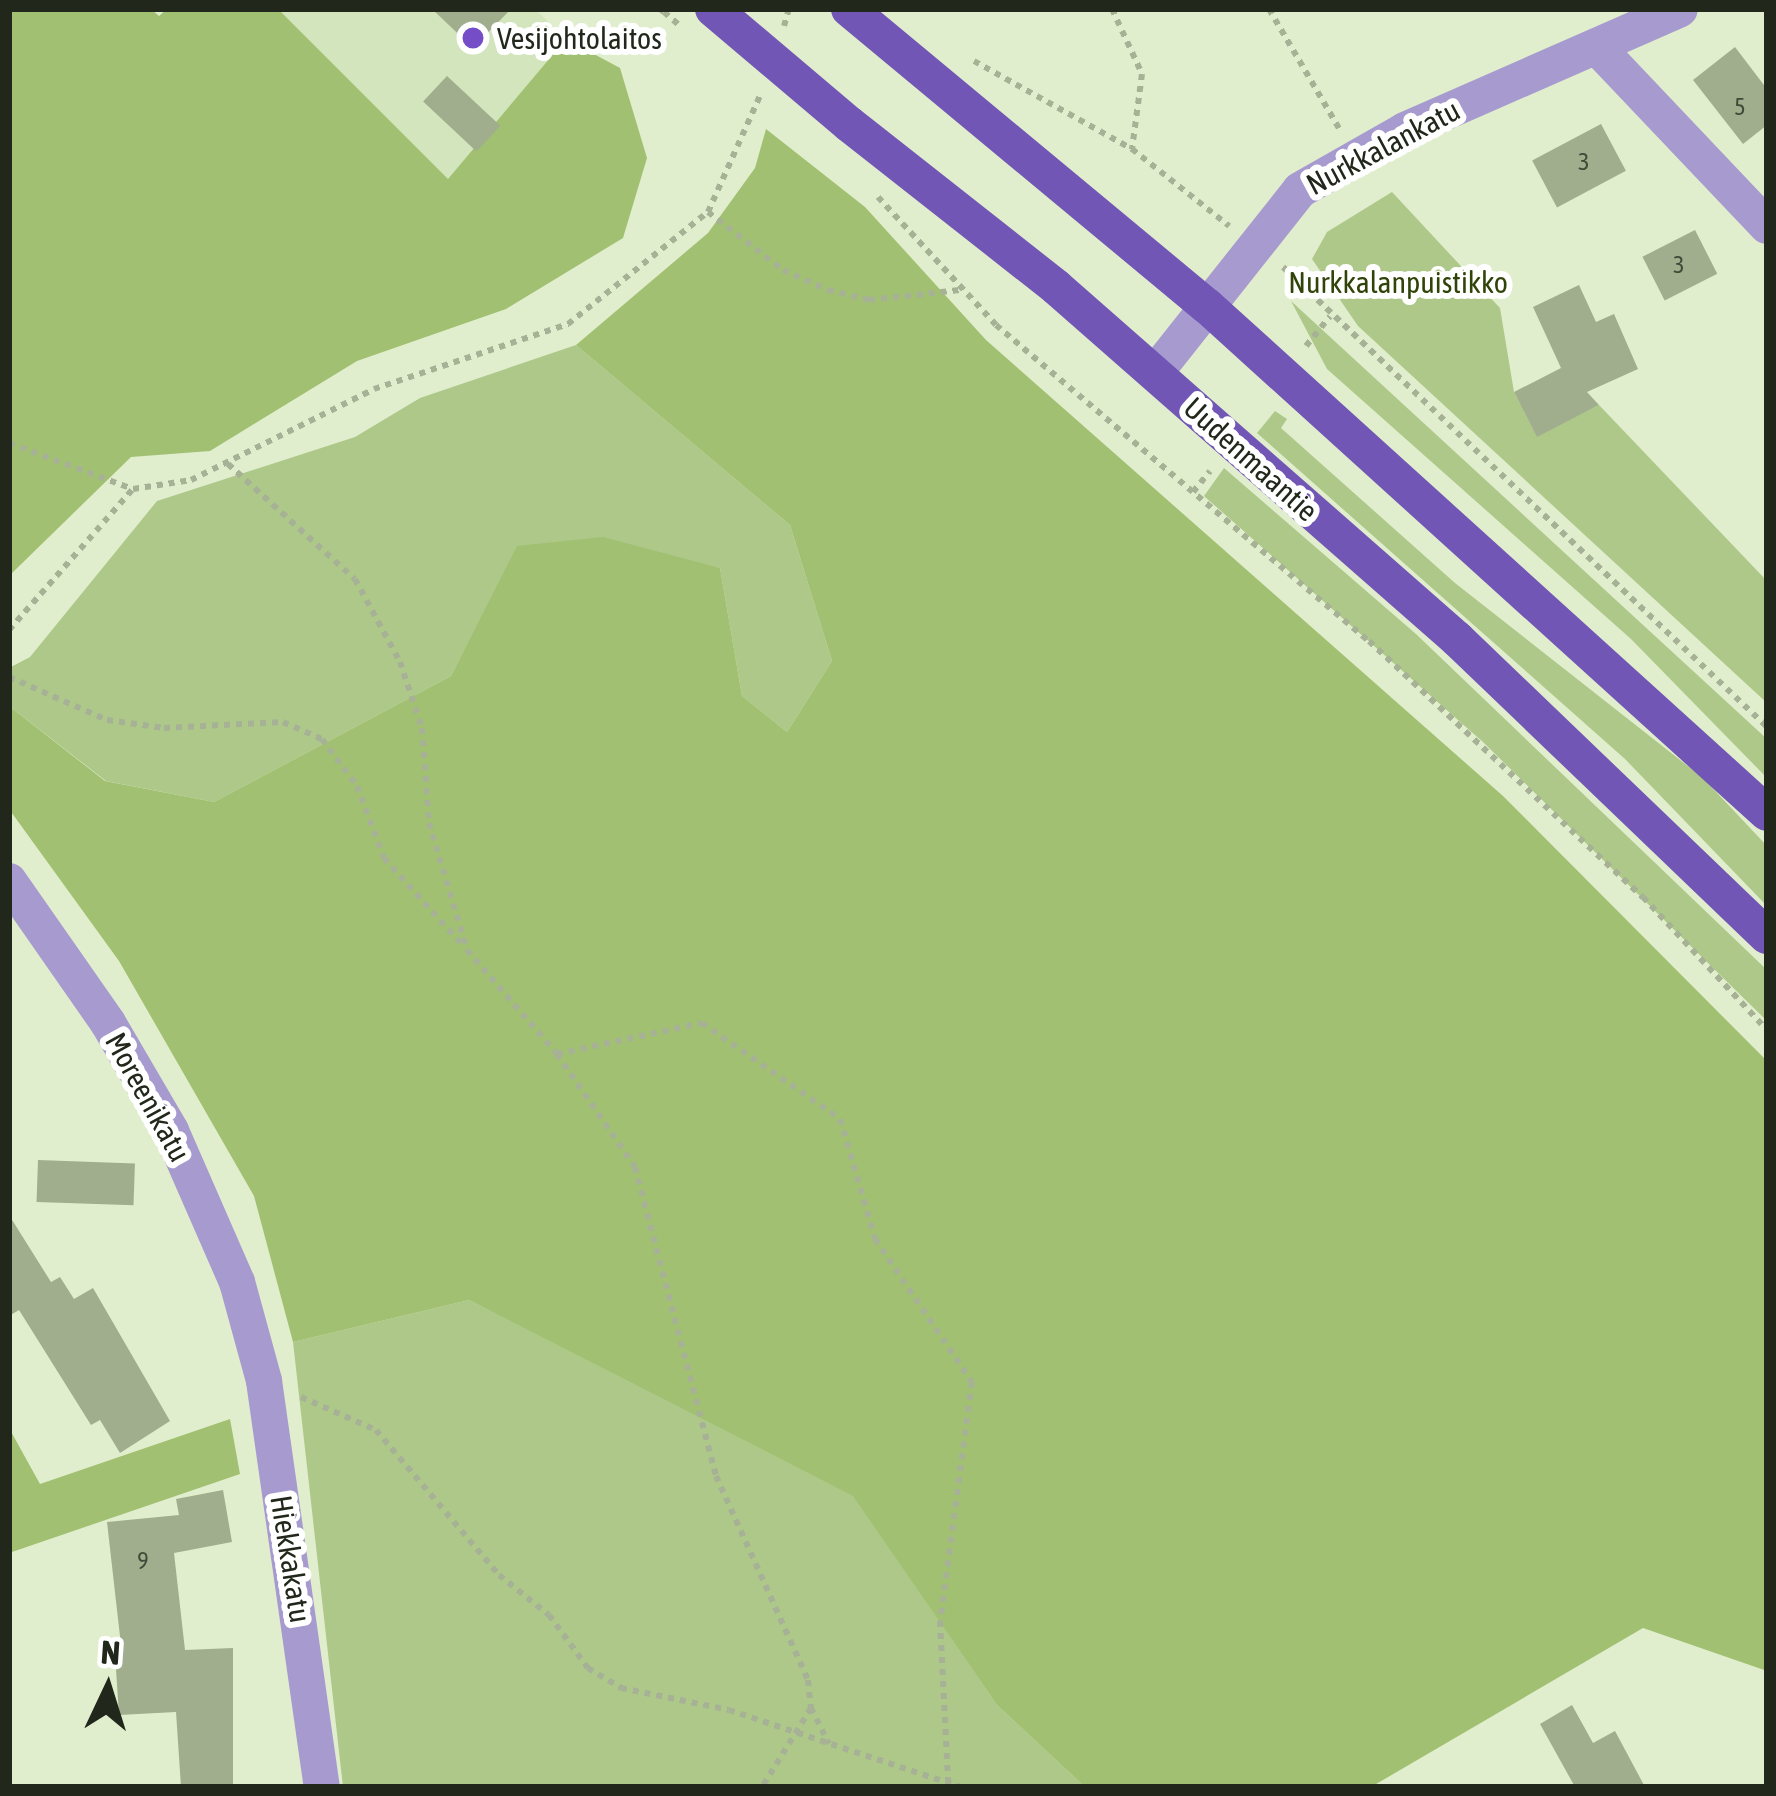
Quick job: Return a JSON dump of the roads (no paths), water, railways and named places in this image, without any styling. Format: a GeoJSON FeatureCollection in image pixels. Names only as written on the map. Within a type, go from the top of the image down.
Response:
{"type":"FeatureCollection","features":[{"type":"Feature","properties":{"kind":"main road","name":"Uudenmaantie"},"geometry":{"type":"LineString","coordinates":[[713,9],[1155,373],[1457,640],[1767,935]]}},
{"type":"Feature","properties":{"kind":"main road"},"geometry":{"type":"LineString","coordinates":[[849,9],[1207,306],[1767,813]]}},
{"type":"Feature","properties":{"kind":"street","name":"Nurkkalankatu"},"geometry":{"type":"LineString","coordinates":[[1155,373],[1251,244],[1300,190],[1354,156],[1597,46],[1632,19],[1680,9]]}},
{"type":"Feature","properties":{"kind":"street"},"geometry":{"type":"LineString","coordinates":[[1597,46],[1767,226]]}},
{"type":"Feature","properties":{"kind":"street","name":"Moreenikatu"},"geometry":{"type":"LineString","coordinates":[[9,881],[108,1023],[170,1131],[251,1332]]}},
{"type":"Feature","properties":{"kind":"street","name":"Hiekkakatu"},"geometry":{"type":"LineString","coordinates":[[251,1332],[264,1381],[322,1787]]}},
{"type":"Feature","properties":{"kind":"place","name":"Vesijohtolaitos"},"geometry":{"type":"Point","coordinates":[473,38]}},
{"type":"Feature","properties":{"kind":"park label","name":"Nurkkalanpuistikko"},"geometry":{"type":"Point","coordinates":[1398,282]}}]}
